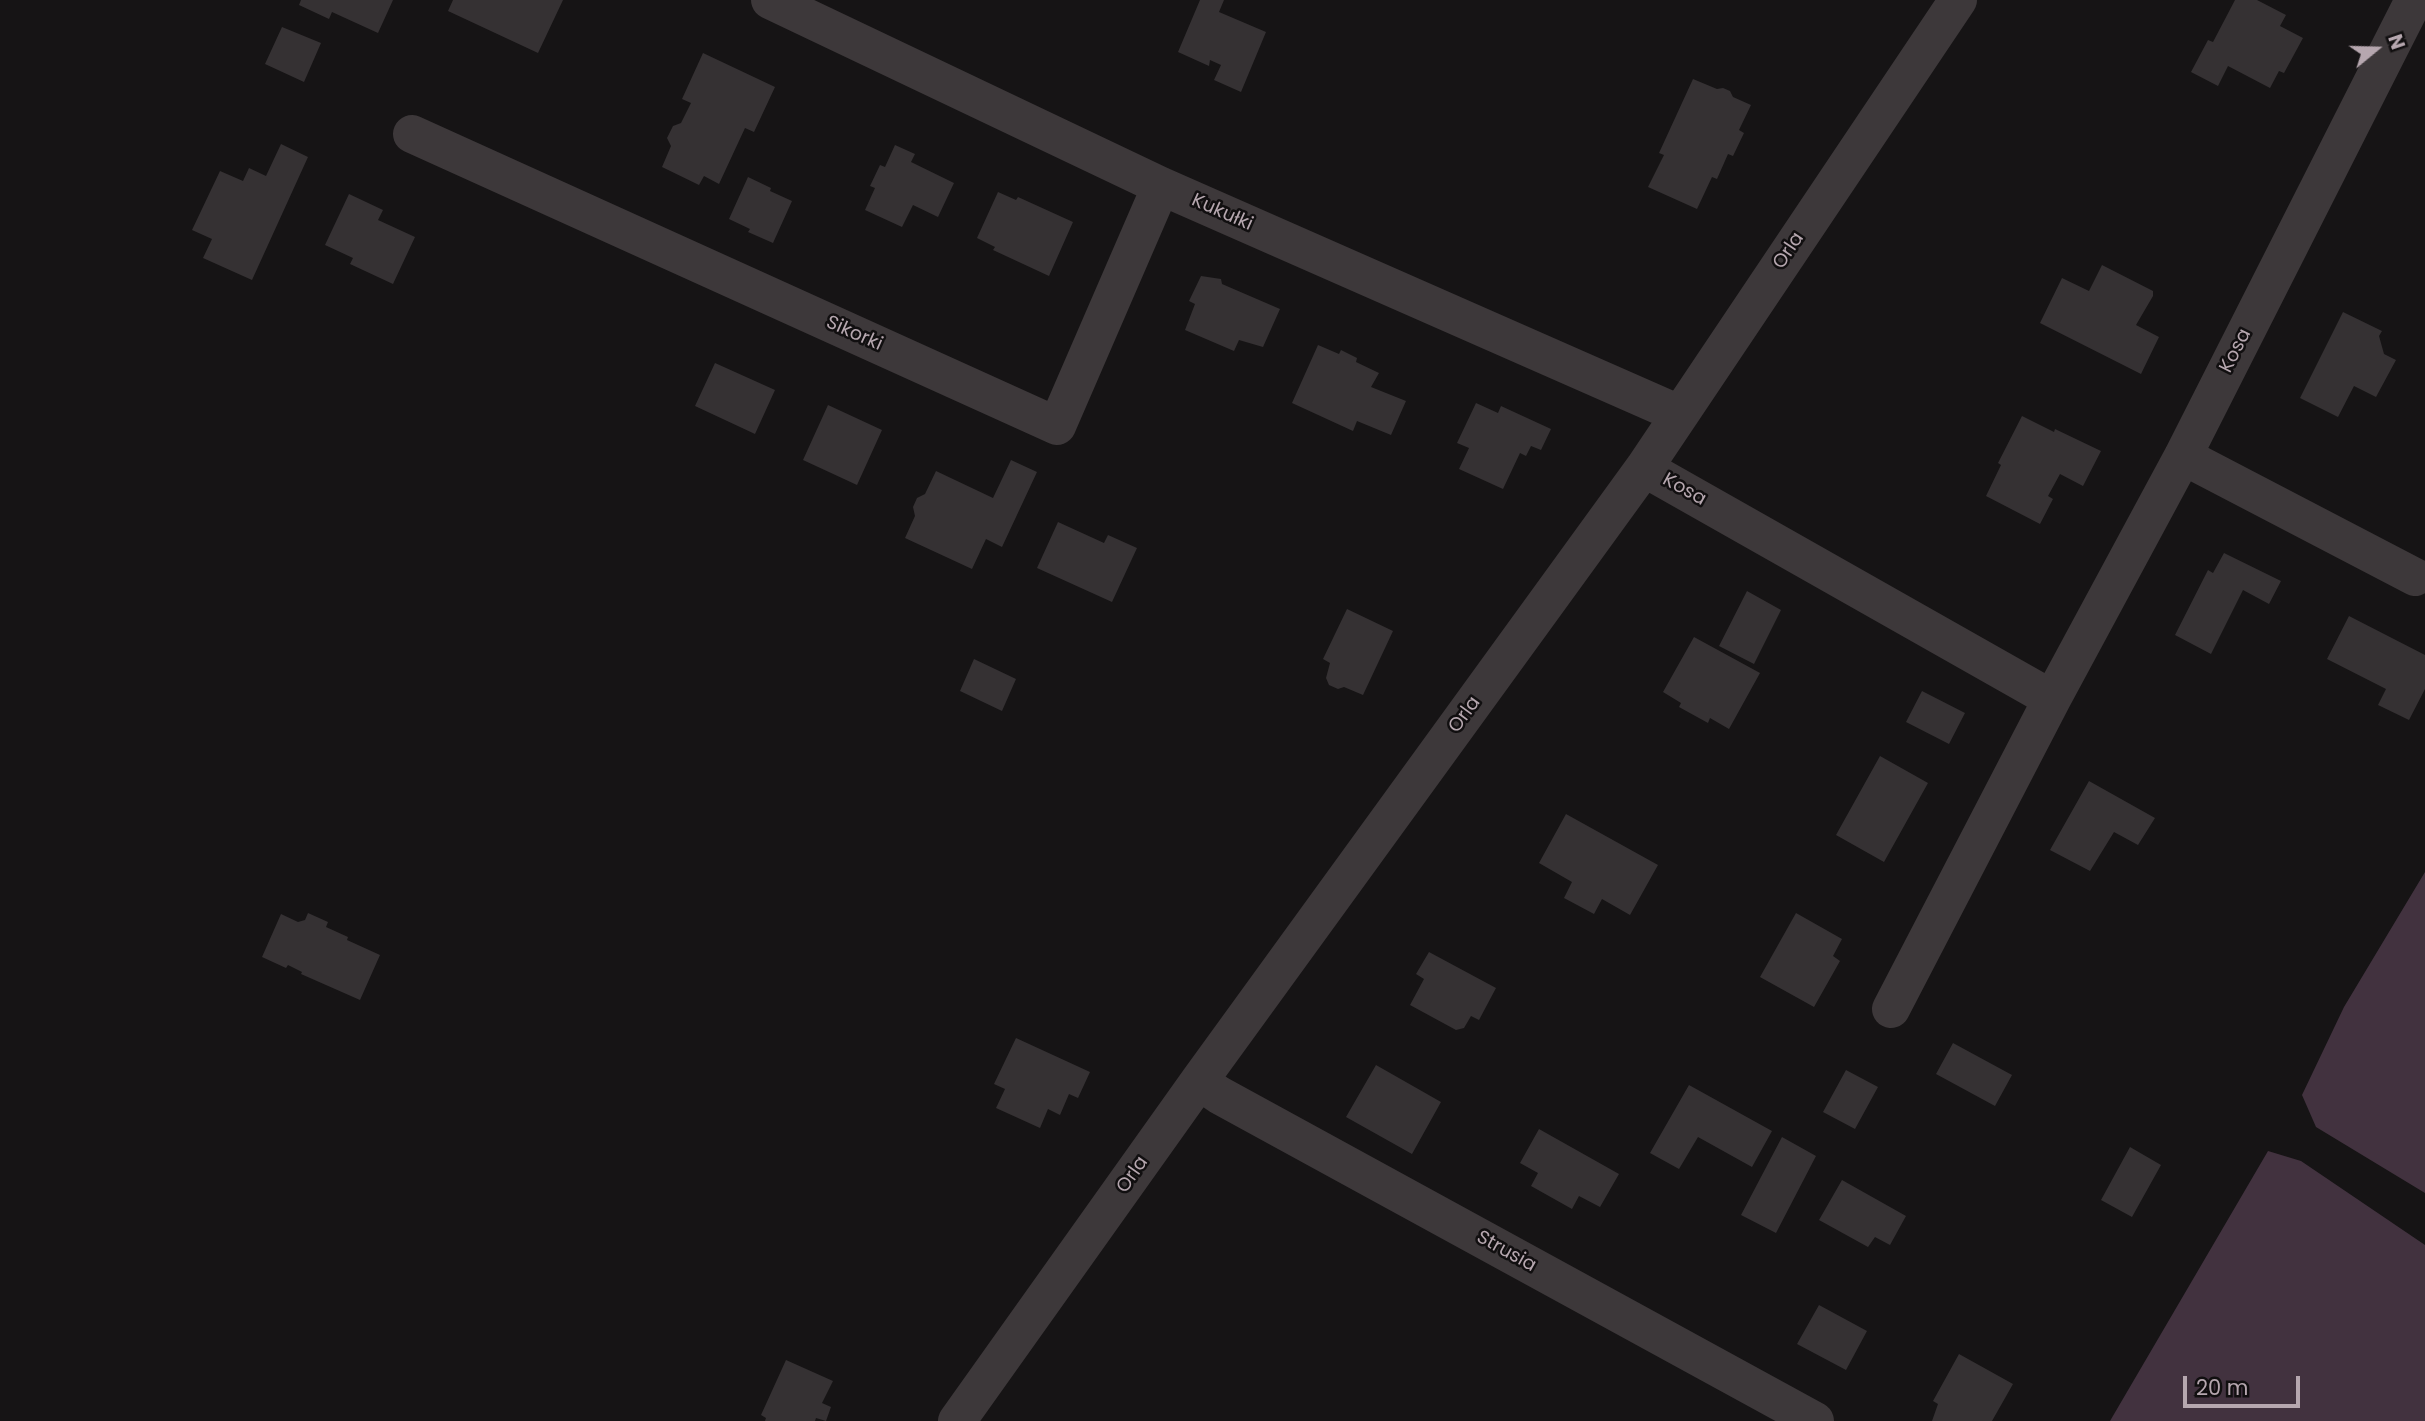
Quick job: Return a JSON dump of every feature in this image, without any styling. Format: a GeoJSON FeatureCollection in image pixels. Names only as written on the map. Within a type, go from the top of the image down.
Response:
{"type":"FeatureCollection","features":[{"type":"Feature","properties":{"kind":"street","name":"Kukułki"},"geometry":{"type":"LineString","coordinates":[[770,0],[1161,186],[1679,414]]}},
{"type":"Feature","properties":{"kind":"street","name":"Orla"},"geometry":{"type":"LineString","coordinates":[[957,1421],[1199,1081],[1644,468],[1958,0]]}},
{"type":"Feature","properties":{"kind":"street","name":"Kosa"},"geometry":{"type":"LineString","coordinates":[[1891,1009],[2052,699],[2183,456],[2414,0]]}},
{"type":"Feature","properties":{"kind":"street","name":"Sikorki"},"geometry":{"type":"LineString","coordinates":[[412,134],[1057,426],[1161,186]]}},
{"type":"Feature","properties":{"kind":"street"},"geometry":{"type":"LineString","coordinates":[[2183,456],[2415,576]]}},
{"type":"Feature","properties":{"kind":"street","name":"Kosa"},"geometry":{"type":"LineString","coordinates":[[1644,468],[2052,699]]}},
{"type":"Feature","properties":{"kind":"street","name":"Strusia"},"geometry":{"type":"LineString","coordinates":[[1199,1081],[1219,1095],[1815,1421]]}},
{"type":"Feature","properties":{"kind":"shaded area"},"geometry":{"type":"Polygon","coordinates":[[[2425,872],[2425,1193],[2316,1127],[2302,1095],[2344,1007],[2425,872]]]}},
{"type":"Feature","properties":{"kind":"shaded area"},"geometry":{"type":"Polygon","coordinates":[[[2268,1151],[2301,1161],[2425,1245],[2425,1421],[2110,1421],[2268,1151]]]}},
{"type":"Feature","properties":{"kind":"building"},"geometry":{"type":"Polygon","coordinates":[[[301,0],[393,0],[378,33],[332,12],[329,19],[299,5],[301,0]]]}},
{"type":"Feature","properties":{"kind":"building"},"geometry":{"type":"Polygon","coordinates":[[[453,0],[563,0],[538,53],[448,11],[453,0]]]}},
{"type":"Feature","properties":{"kind":"building"},"geometry":{"type":"Polygon","coordinates":[[[1200,0],[1224,0],[1219,12],[1266,32],[1241,92],[1214,80],[1221,65],[1210,60],[1209,66],[1178,52],[1200,0]]]}},
{"type":"Feature","properties":{"kind":"building"},"geometry":{"type":"Polygon","coordinates":[[[2235,0],[2257,0],[2286,15],[2280,26],[2303,38],[2284,73],[2279,71],[2270,88],[2228,66],[2218,86],[2191,72],[2208,40],[2213,42],[2235,0]]]}},
{"type":"Feature","properties":{"kind":"building"},"geometry":{"type":"Polygon","coordinates":[[[282,27],[321,43],[304,82],[265,64],[282,27]]]}},
{"type":"Feature","properties":{"kind":"building"},"geometry":{"type":"Polygon","coordinates":[[[703,53],[775,87],[754,132],[745,128],[719,184],[704,176],[699,185],[662,167],[671,146],[667,138],[673,126],[681,123],[691,103],[682,99],[703,53]]]}},
{"type":"Feature","properties":{"kind":"building"},"geometry":{"type":"Polygon","coordinates":[[[1693,79],[1717,89],[1730,91],[1733,97],[1751,105],[1739,130],[1744,133],[1733,156],[1728,154],[1717,179],[1712,177],[1697,209],[1648,187],[1664,155],[1659,153],[1693,79]]]}},
{"type":"Feature","properties":{"kind":"building"},"geometry":{"type":"Polygon","coordinates":[[[281,144],[308,157],[252,280],[203,258],[212,239],[192,230],[220,171],[243,181],[249,168],[266,176],[281,144]]]}},
{"type":"Feature","properties":{"kind":"building"},"geometry":{"type":"Polygon","coordinates":[[[895,145],[915,154],[911,162],[954,183],[938,217],[913,205],[902,227],[865,210],[875,188],[870,186],[880,165],[885,167],[895,145]]]}},
{"type":"Feature","properties":{"kind":"building"},"geometry":{"type":"Polygon","coordinates":[[[748,177],[792,201],[773,243],[748,232],[750,229],[729,219],[748,177]]]}},
{"type":"Feature","properties":{"kind":"building"},"geometry":{"type":"Polygon","coordinates":[[[998,192],[1016,200],[1018,197],[1073,222],[1049,276],[993,250],[995,247],[977,238],[998,192]]]}},
{"type":"Feature","properties":{"kind":"building"},"geometry":{"type":"Polygon","coordinates":[[[349,194],[383,210],[378,220],[415,237],[393,284],[350,264],[353,258],[325,245],[349,194]]]}},
{"type":"Feature","properties":{"kind":"building"},"geometry":{"type":"Polygon","coordinates":[[[2102,265],[2153,291],[2153,296],[2136,325],[2159,337],[2141,374],[2040,323],[2062,278],[2089,291],[2102,265]]]}},
{"type":"Feature","properties":{"kind":"building"},"geometry":{"type":"Polygon","coordinates":[[[1201,276],[1221,279],[1222,284],[1280,309],[1263,347],[1239,340],[1234,351],[1185,330],[1195,304],[1189,301],[1201,276]]]}},
{"type":"Feature","properties":{"kind":"building"},"geometry":{"type":"Polygon","coordinates":[[[2343,312],[2382,331],[2379,336],[2384,354],[2396,360],[2376,397],[2354,386],[2338,417],[2300,398],[2343,312]]]}},
{"type":"Feature","properties":{"kind":"building"},"geometry":{"type":"Polygon","coordinates":[[[1318,345],[1339,354],[1341,350],[1357,358],[1356,362],[1379,373],[1371,387],[1406,401],[1391,435],[1357,421],[1353,431],[1292,403],[1318,345]]]}},
{"type":"Feature","properties":{"kind":"building"},"geometry":{"type":"Polygon","coordinates":[[[715,363],[775,390],[755,434],[695,406],[715,363]]]}},
{"type":"Feature","properties":{"kind":"building"},"geometry":{"type":"Polygon","coordinates":[[[1476,403],[1498,413],[1501,406],[1551,429],[1541,450],[1531,446],[1526,456],[1520,453],[1503,489],[1459,469],[1469,448],[1457,443],[1476,403]]]}},
{"type":"Feature","properties":{"kind":"building"},"geometry":{"type":"Polygon","coordinates":[[[828,405],[882,430],[857,485],[803,460],[828,405]]]}},
{"type":"Feature","properties":{"kind":"building"},"geometry":{"type":"Polygon","coordinates":[[[2022,416],[2101,451],[2083,486],[2060,474],[2048,496],[2053,499],[2040,524],[1986,496],[2001,465],[1998,463],[2022,416]]]}},
{"type":"Feature","properties":{"kind":"building"},"geometry":{"type":"Polygon","coordinates":[[[1011,460],[1037,472],[1002,547],[986,539],[972,569],[905,538],[915,516],[913,507],[917,498],[925,494],[936,471],[993,498],[1011,460]]]}},
{"type":"Feature","properties":{"kind":"building"},"geometry":{"type":"Polygon","coordinates":[[[1058,522],[1104,543],[1108,535],[1137,548],[1112,602],[1037,568],[1058,522]]]}},
{"type":"Feature","properties":{"kind":"building"},"geometry":{"type":"Polygon","coordinates":[[[2224,553],[2281,581],[2269,604],[2243,590],[2211,654],[2175,635],[2208,570],[2213,573],[2224,553]]]}},
{"type":"Feature","properties":{"kind":"building"},"geometry":{"type":"Polygon","coordinates":[[[1747,591],[1781,610],[1754,664],[1719,646],[1747,591]]]}},
{"type":"Feature","properties":{"kind":"building"},"geometry":{"type":"Polygon","coordinates":[[[1347,609],[1393,631],[1363,695],[1344,687],[1338,689],[1329,685],[1326,678],[1330,663],[1323,659],[1347,609]]]}},
{"type":"Feature","properties":{"kind":"building"},"geometry":{"type":"Polygon","coordinates":[[[2349,616],[2425,655],[2425,689],[2409,720],[2378,705],[2386,689],[2327,659],[2349,616]]]}},
{"type":"Feature","properties":{"kind":"building"},"geometry":{"type":"Polygon","coordinates":[[[1694,637],[1760,673],[1729,729],[1710,718],[1708,723],[1679,707],[1681,703],[1663,692],[1694,637]]]}},
{"type":"Feature","properties":{"kind":"building"},"geometry":{"type":"Polygon","coordinates":[[[974,659],[1016,679],[1002,711],[960,691],[974,659]]]}},
{"type":"Feature","properties":{"kind":"building"},"geometry":{"type":"Polygon","coordinates":[[[1922,691],[1965,713],[1949,744],[1906,722],[1922,691]]]}},
{"type":"Feature","properties":{"kind":"building"},"geometry":{"type":"Polygon","coordinates":[[[1880,756],[1928,783],[1884,862],[1836,835],[1880,756]]]}},
{"type":"Feature","properties":{"kind":"building"},"geometry":{"type":"Polygon","coordinates":[[[2089,781],[2155,818],[2138,845],[2114,832],[2090,871],[2050,850],[2089,781]]]}},
{"type":"Feature","properties":{"kind":"building"},"geometry":{"type":"Polygon","coordinates":[[[1566,814],[1658,865],[1630,915],[1602,899],[1594,914],[1564,898],[1572,882],[1539,863],[1566,814]]]}},
{"type":"Feature","properties":{"kind":"building"},"geometry":{"type":"Polygon","coordinates":[[[308,913],[328,922],[326,927],[348,937],[347,940],[380,955],[360,1000],[301,974],[302,972],[288,965],[286,968],[262,957],[281,914],[298,922],[305,920],[308,913]]]}},
{"type":"Feature","properties":{"kind":"building"},"geometry":{"type":"Polygon","coordinates":[[[1796,913],[1842,939],[1833,956],[1840,961],[1814,1007],[1760,977],[1796,913]]]}},
{"type":"Feature","properties":{"kind":"building"},"geometry":{"type":"Polygon","coordinates":[[[1429,952],[1496,988],[1479,1020],[1471,1016],[1464,1028],[1456,1030],[1410,1005],[1424,979],[1416,974],[1429,952]]]}},
{"type":"Feature","properties":{"kind":"building"},"geometry":{"type":"Polygon","coordinates":[[[1016,1038],[1090,1072],[1078,1098],[1069,1094],[1060,1115],[1048,1109],[1040,1128],[996,1108],[1005,1089],[994,1084],[1016,1038]]]}},
{"type":"Feature","properties":{"kind":"building"},"geometry":{"type":"Polygon","coordinates":[[[1953,1043],[2012,1075],[1995,1106],[1936,1074],[1953,1043]]]}},
{"type":"Feature","properties":{"kind":"building"},"geometry":{"type":"Polygon","coordinates":[[[1376,1065],[1441,1102],[1412,1154],[1346,1117],[1376,1065]]]}},
{"type":"Feature","properties":{"kind":"building"},"geometry":{"type":"Polygon","coordinates":[[[1846,1070],[1878,1087],[1855,1129],[1823,1112],[1846,1070]]]}},
{"type":"Feature","properties":{"kind":"building"},"geometry":{"type":"Polygon","coordinates":[[[1689,1085],[1772,1131],[1752,1167],[1698,1137],[1679,1169],[1650,1153],[1689,1085]]]}},
{"type":"Feature","properties":{"kind":"building"},"geometry":{"type":"Polygon","coordinates":[[[1539,1129],[1619,1174],[1600,1207],[1579,1196],[1572,1209],[1531,1186],[1538,1173],[1520,1163],[1539,1129]]]}},
{"type":"Feature","properties":{"kind":"building"},"geometry":{"type":"Polygon","coordinates":[[[1782,1137],[1816,1156],[1776,1233],[1741,1215],[1782,1137]]]}},
{"type":"Feature","properties":{"kind":"building"},"geometry":{"type":"Polygon","coordinates":[[[2130,1147],[2161,1165],[2132,1217],[2101,1200],[2130,1147]]]}},
{"type":"Feature","properties":{"kind":"building"},"geometry":{"type":"Polygon","coordinates":[[[1842,1180],[1906,1216],[1890,1245],[1875,1237],[1868,1247],[1819,1220],[1842,1180]]]}},
{"type":"Feature","properties":{"kind":"building"},"geometry":{"type":"Polygon","coordinates":[[[1819,1305],[1867,1331],[1846,1370],[1797,1344],[1819,1305]]]}},
{"type":"Feature","properties":{"kind":"building"},"geometry":{"type":"Polygon","coordinates":[[[1959,1354],[2013,1384],[1992,1421],[1932,1421],[1938,1404],[1933,1401],[1959,1354]]]}},
{"type":"Feature","properties":{"kind":"building"},"geometry":{"type":"Polygon","coordinates":[[[786,1360],[833,1381],[822,1403],[831,1407],[826,1421],[816,1418],[815,1421],[765,1421],[766,1418],[761,1415],[786,1360]]]}}]}
